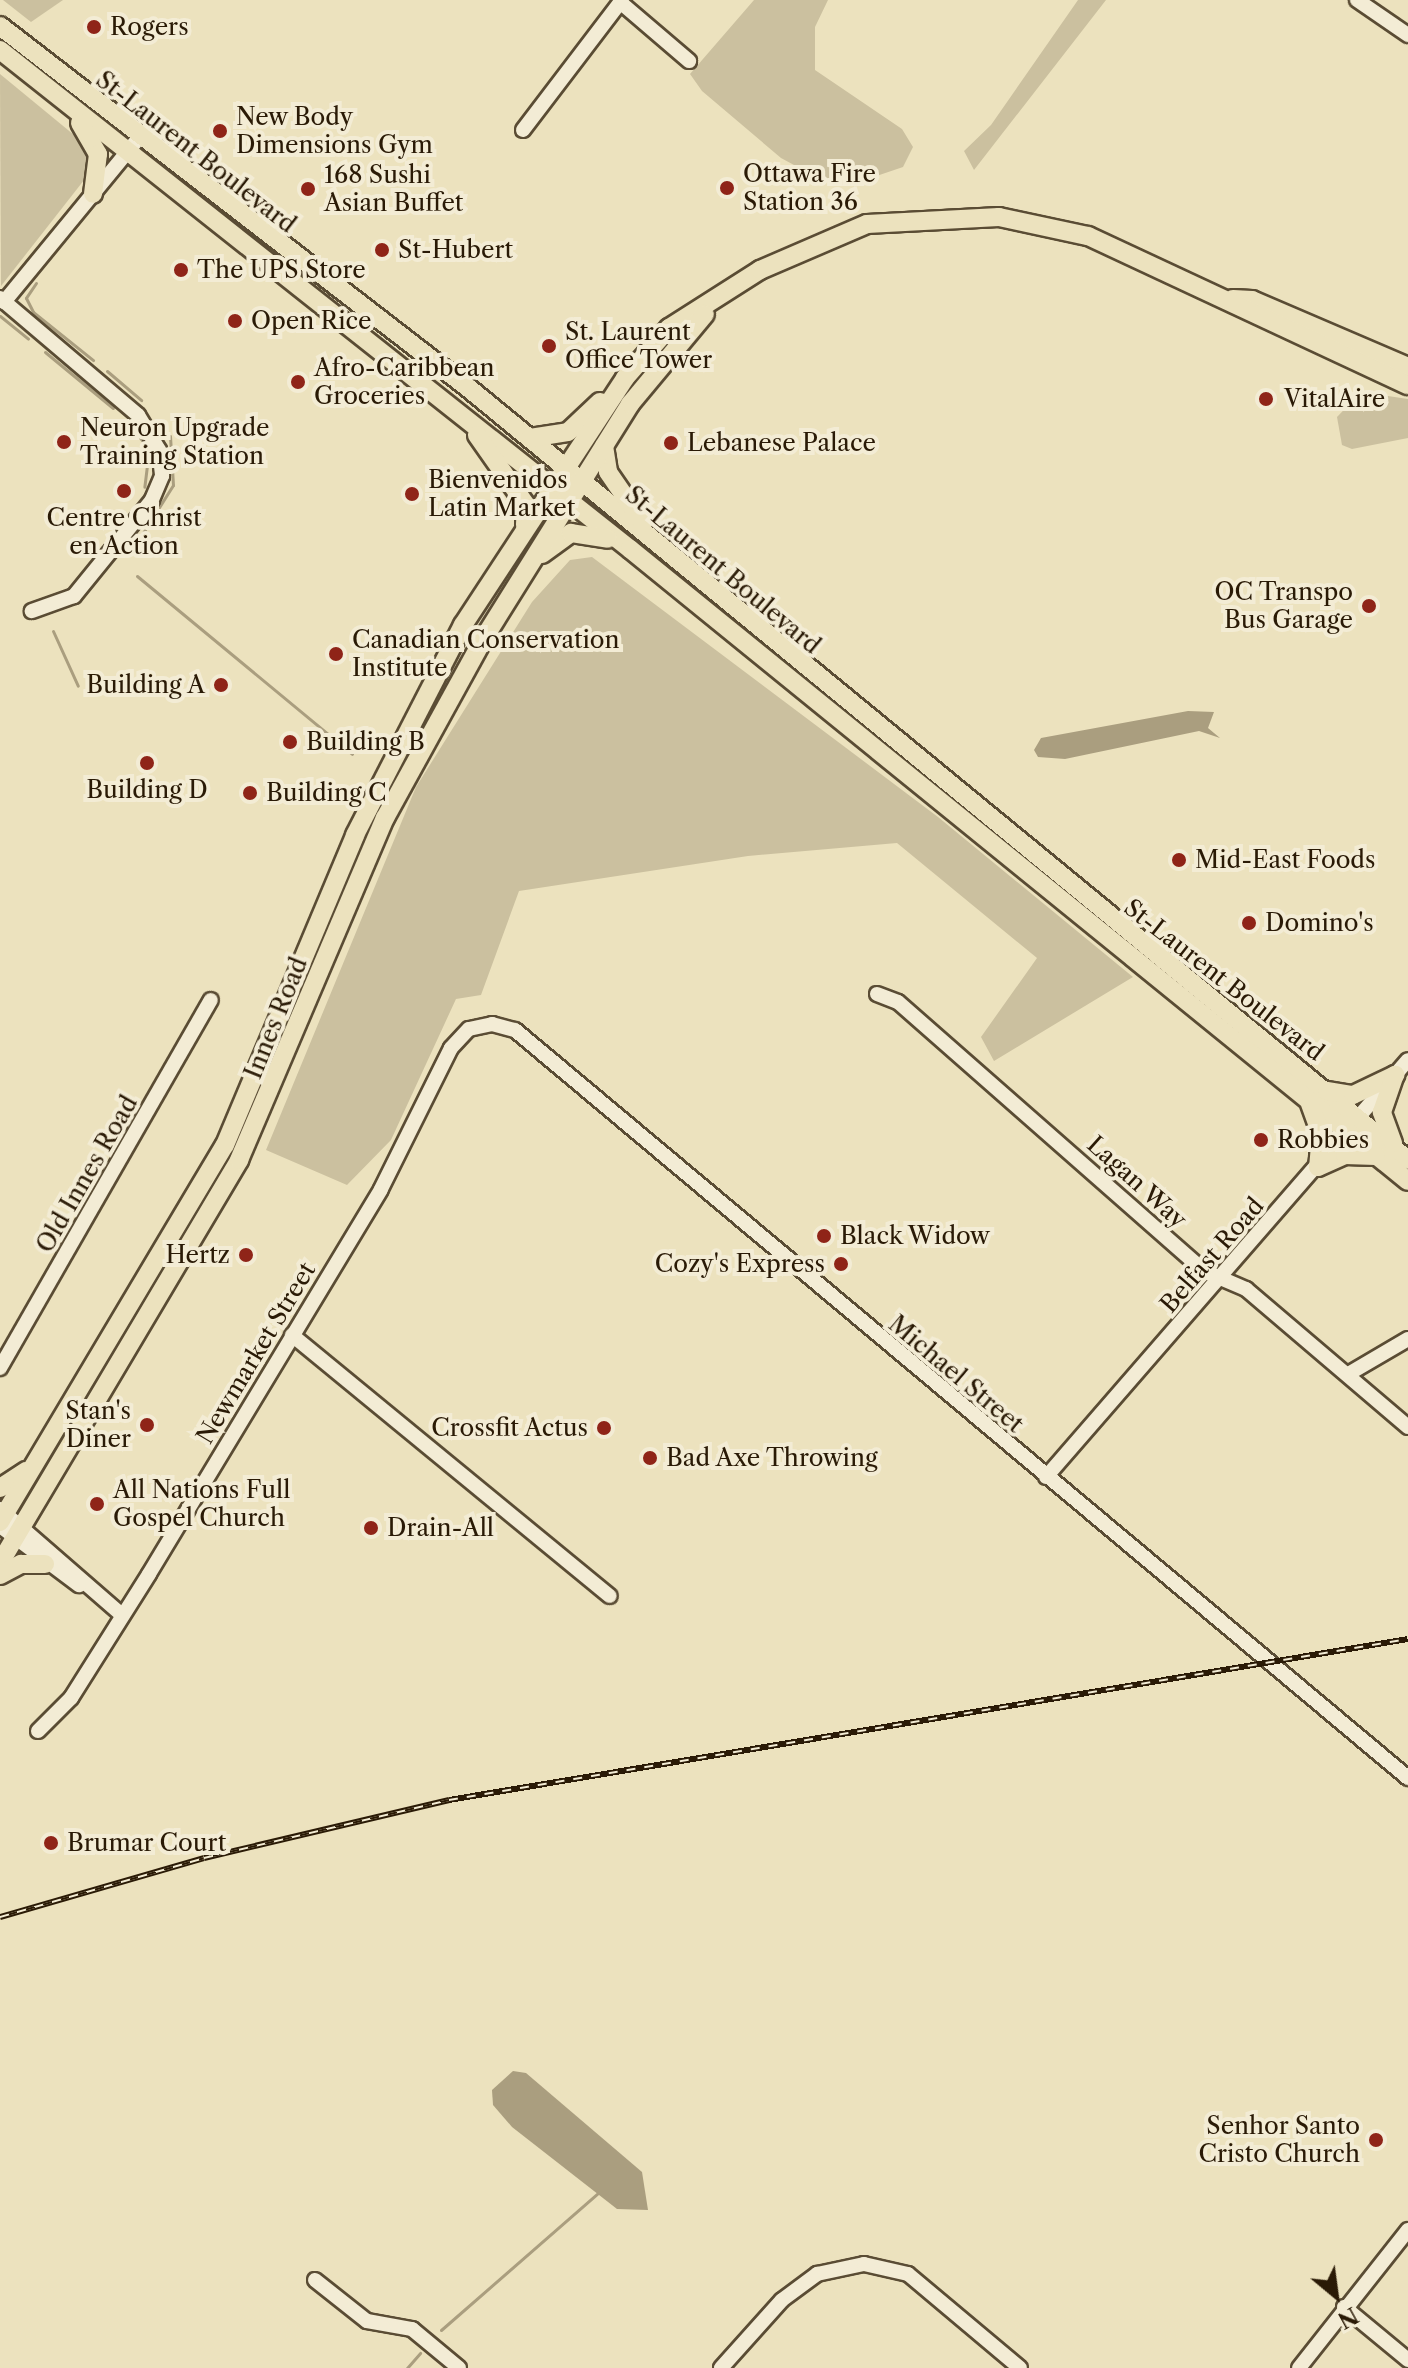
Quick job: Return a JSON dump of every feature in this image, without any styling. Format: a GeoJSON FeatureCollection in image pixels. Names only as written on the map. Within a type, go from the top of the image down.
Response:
{"type":"FeatureCollection","features":[{"type":"Feature","properties":{"kind":"main road","name":"St-Laurent Boulevard"},"geometry":{"type":"LineString","coordinates":[[0,26],[132,146],[569,502],[898,757],[1353,1126],[1405,1158]]}},
{"type":"Feature","properties":{"kind":"main road","name":"St-Laurent Boulevard"},"geometry":{"type":"LineString","coordinates":[[0,50],[54,95],[132,146],[530,438],[677,562],[898,757]]}},
{"type":"Feature","properties":{"kind":"main road"},"geometry":{"type":"LineString","coordinates":[[54,95],[97,151],[93,194]]}},
{"type":"Feature","properties":{"kind":"main road"},"geometry":{"type":"LineString","coordinates":[[530,438],[568,432],[625,378],[669,328],[824,239],[930,216],[999,217],[1088,236],[1233,299],[1334,356],[1408,385]]}},
{"type":"Feature","properties":{"kind":"main road"},"geometry":{"type":"LineString","coordinates":[[1233,299],[1252,300],[1408,367]]}},
{"type":"Feature","properties":{"kind":"main road","name":"Innes Road"},"geometry":{"type":"LineString","coordinates":[[0,1563],[239,1160],[390,807],[527,566],[604,446],[648,378],[717,300]]}},
{"type":"Feature","properties":{"kind":"main road","name":"Innes Road"},"geometry":{"type":"LineString","coordinates":[[1,1518],[225,1145],[365,813],[463,625],[625,378]]}},
{"type":"Feature","properties":{"kind":"main road"},"geometry":{"type":"LineString","coordinates":[[460,414],[519,491],[528,510],[525,527]]}},
{"type":"Feature","properties":{"kind":"main road"},"geometry":{"type":"LineString","coordinates":[[604,446],[619,491],[677,562]]}},
{"type":"Feature","properties":{"kind":"main road"},"geometry":{"type":"LineString","coordinates":[[527,566],[576,532],[630,549]]}},
{"type":"Feature","properties":{"kind":"main road"},"geometry":{"type":"LineString","coordinates":[[1378,1156],[1351,1153],[1318,1167],[1321,1134],[1316,1095],[1353,1095],[1395,1075]]}},
{"type":"Feature","properties":{"kind":"main road"},"geometry":{"type":"LineString","coordinates":[[1395,1075],[1382,1117],[1405,1158]]}},
{"type":"Feature","properties":{"kind":"main road","name":"St-Laurent Boulevard"},"geometry":{"type":"LineString","coordinates":[[1353,1126],[1378,1156],[1408,1181]]}},
{"type":"Feature","properties":{"kind":"main road"},"geometry":{"type":"LineString","coordinates":[[0,1488],[37,1461]]}},
{"type":"Feature","properties":{"kind":"main road"},"geometry":{"type":"LineString","coordinates":[[0,1575],[21,1564],[45,1564]]}},
{"type":"Feature","properties":{"kind":"street"},"geometry":{"type":"LineString","coordinates":[[1357,0],[1408,35]]}},
{"type":"Feature","properties":{"kind":"street"},"geometry":{"type":"LineString","coordinates":[[523,130],[621,1],[689,61]]}},
{"type":"Feature","properties":{"kind":"street"},"geometry":{"type":"LineString","coordinates":[[32,611],[74,596],[152,500],[162,476],[159,450],[138,415],[2,300],[132,146]]}},
{"type":"Feature","properties":{"kind":"street","name":"Lagan Way"},"geometry":{"type":"LineString","coordinates":[[877,994],[898,1002],[1204,1271],[1223,1277],[1350,1373],[1408,1427]]}},
{"type":"Feature","properties":{"kind":"street","name":"Old Innes Road"},"geometry":{"type":"LineString","coordinates":[[0,1368],[211,1000]]}},
{"type":"Feature","properties":{"kind":"street","name":"Newmarket Street"},"geometry":{"type":"LineString","coordinates":[[38,1731],[71,1698],[122,1615],[381,1189],[451,1048],[469,1029]]}},
{"type":"Feature","properties":{"kind":"street","name":"Michael Street"},"geometry":{"type":"LineString","coordinates":[[469,1029],[515,1030],[1408,1778]]}},
{"type":"Feature","properties":{"kind":"street","name":"Belfast Road"},"geometry":{"type":"LineString","coordinates":[[1046,1477],[1223,1277],[1408,1060]]}},
{"type":"Feature","properties":{"kind":"street"},"geometry":{"type":"LineString","coordinates":[[292,1335],[610,1596]]}},
{"type":"Feature","properties":{"kind":"street"},"geometry":{"type":"LineString","coordinates":[[1350,1373],[1408,1339]]}},
{"type":"Feature","properties":{"kind":"street"},"geometry":{"type":"LineString","coordinates":[[1,1518],[122,1615]]}},
{"type":"Feature","properties":{"kind":"street"},"geometry":{"type":"LineString","coordinates":[[19,1534],[45,1564],[90,1591]]}},
{"type":"Feature","properties":{"kind":"street"},"geometry":{"type":"LineString","coordinates":[[1299,2368],[1344,2307],[1408,2230]]}},
{"type":"Feature","properties":{"kind":"street"},"geometry":{"type":"LineString","coordinates":[[721,2368],[782,2300],[817,2274],[864,2264],[908,2274],[1020,2368]]}},
{"type":"Feature","properties":{"kind":"street"},"geometry":{"type":"LineString","coordinates":[[315,2280],[367,2321],[412,2329],[459,2368]]}},
{"type":"Feature","properties":{"kind":"street"},"geometry":{"type":"LineString","coordinates":[[1344,2307],[1408,2360]]}},
{"type":"Feature","properties":{"kind":"shaded area"},"geometry":{"type":"Polygon","coordinates":[[[3,0],[63,0],[31,22],[3,0]]]}},
{"type":"Feature","properties":{"kind":"shaded area"},"geometry":{"type":"Polygon","coordinates":[[[754,0],[828,0],[815,27],[815,70],[902,129],[913,147],[903,167],[847,186],[820,179],[781,158],[702,91],[690,74],[754,0]]]}},
{"type":"Feature","properties":{"kind":"shaded area"},"geometry":{"type":"Polygon","coordinates":[[[1078,0],[1106,0],[974,170],[964,151],[991,125],[1078,0]]]}},
{"type":"Feature","properties":{"kind":"shaded area"},"geometry":{"type":"Polygon","coordinates":[[[0,74],[85,144],[91,157],[88,175],[1,286],[0,74]]]}},
{"type":"Feature","properties":{"kind":"shaded area"},"geometry":{"type":"Polygon","coordinates":[[[1361,392],[1408,399],[1408,438],[1352,449],[1342,445],[1337,417],[1361,392]]]}},
{"type":"Feature","properties":{"kind":"shaded area"},"geometry":{"type":"Polygon","coordinates":[[[592,557],[938,817],[1133,977],[994,1061],[981,1037],[1037,958],[897,843],[748,856],[519,891],[481,995],[456,999],[391,1140],[347,1185],[266,1150],[416,787],[532,602],[570,560],[592,557]]]}},
{"type":"Feature","properties":{"kind":"shaded area"},"geometry":{"type":"Polygon","coordinates":[[[1188,711],[1214,712],[1208,728],[1220,738],[1199,731],[1065,759],[1038,757],[1034,750],[1041,738],[1188,711]]]}},
{"type":"Feature","properties":{"kind":"shaded area"},"geometry":{"type":"Polygon","coordinates":[[[513,2071],[526,2073],[642,2172],[648,2210],[617,2209],[512,2127],[493,2105],[492,2090],[513,2071]]]}},
{"type":"Feature","properties":{"kind":"waterway"},"geometry":{"type":"LineString","coordinates":[[36,283],[26,298],[33,312],[93,360]]}},
{"type":"Feature","properties":{"kind":"waterway"},"geometry":{"type":"LineString","coordinates":[[0,316],[28,339]]}},
{"type":"Feature","properties":{"kind":"waterway"},"geometry":{"type":"LineString","coordinates":[[45,352],[113,408]]}},
{"type":"Feature","properties":{"kind":"waterway"},"geometry":{"type":"LineString","coordinates":[[107,371],[141,400]]}},
{"type":"Feature","properties":{"kind":"waterway"},"geometry":{"type":"LineString","coordinates":[[127,421],[149,449],[144,487]]}},
{"type":"Feature","properties":{"kind":"waterway"},"geometry":{"type":"LineString","coordinates":[[141,536],[173,485],[170,436]]}},
{"type":"Feature","properties":{"kind":"waterway"},"geometry":{"type":"LineString","coordinates":[[137,576],[352,754]]}},
{"type":"Feature","properties":{"kind":"waterway"},"geometry":{"type":"LineString","coordinates":[[53,631],[78,686]]}},
{"type":"Feature","properties":{"kind":"waterway"},"geometry":{"type":"LineString","coordinates":[[441,2330],[597,2194]]}},
{"type":"Feature","properties":{"kind":"waterway"},"geometry":{"type":"LineString","coordinates":[[407,2368],[420,2353]]}},
{"type":"Feature","properties":{"kind":"railway"},"geometry":{"type":"LineString","coordinates":[[0,1917],[204,1858],[449,1800],[1408,1639]]}},
{"type":"Feature","properties":{"kind":"place","name":"Rogers"},"geometry":{"type":"Point","coordinates":[94,27]}},
{"type":"Feature","properties":{"kind":"place","name":"New Body Dimensions Gym"},"geometry":{"type":"Point","coordinates":[220,131]}},
{"type":"Feature","properties":{"kind":"place","name":"Ottawa Fire Station 36"},"geometry":{"type":"Point","coordinates":[727,188]}},
{"type":"Feature","properties":{"kind":"place","name":"168 Sushi Asian Buffet"},"geometry":{"type":"Point","coordinates":[308,189]}},
{"type":"Feature","properties":{"kind":"place","name":"St-Hubert"},"geometry":{"type":"Point","coordinates":[382,250]}},
{"type":"Feature","properties":{"kind":"place","name":"The UPS Store"},"geometry":{"type":"Point","coordinates":[181,270]}},
{"type":"Feature","properties":{"kind":"place","name":"Open Rice"},"geometry":{"type":"Point","coordinates":[235,321]}},
{"type":"Feature","properties":{"kind":"place","name":"St. Laurent Office Tower"},"geometry":{"type":"Point","coordinates":[549,346]}},
{"type":"Feature","properties":{"kind":"place","name":"Afro-Caribbean Groceries"},"geometry":{"type":"Point","coordinates":[298,382]}},
{"type":"Feature","properties":{"kind":"place","name":"VitalAire"},"geometry":{"type":"Point","coordinates":[1266,399]}},
{"type":"Feature","properties":{"kind":"place","name":"Neuron Upgrade Training Station"},"geometry":{"type":"Point","coordinates":[64,442]}},
{"type":"Feature","properties":{"kind":"place","name":"Lebanese Palace"},"geometry":{"type":"Point","coordinates":[671,443]}},
{"type":"Feature","properties":{"kind":"place","name":"Centre Christ en Action"},"geometry":{"type":"Point","coordinates":[124,491]}},
{"type":"Feature","properties":{"kind":"place","name":"Bienvenidos Latin Market"},"geometry":{"type":"Point","coordinates":[412,494]}},
{"type":"Feature","properties":{"kind":"place","name":"OC Transpo Bus Garage"},"geometry":{"type":"Point","coordinates":[1369,606]}},
{"type":"Feature","properties":{"kind":"place","name":"Canadian Conservation Institute"},"geometry":{"type":"Point","coordinates":[336,654]}},
{"type":"Feature","properties":{"kind":"place","name":"Building A"},"geometry":{"type":"Point","coordinates":[221,685]}},
{"type":"Feature","properties":{"kind":"place","name":"Building B"},"geometry":{"type":"Point","coordinates":[290,742]}},
{"type":"Feature","properties":{"kind":"place","name":"Building D"},"geometry":{"type":"Point","coordinates":[147,763]}},
{"type":"Feature","properties":{"kind":"place","name":"Building C"},"geometry":{"type":"Point","coordinates":[250,793]}},
{"type":"Feature","properties":{"kind":"place","name":"Mid-East Foods"},"geometry":{"type":"Point","coordinates":[1179,860]}},
{"type":"Feature","properties":{"kind":"place","name":"Domino's"},"geometry":{"type":"Point","coordinates":[1249,923]}},
{"type":"Feature","properties":{"kind":"place","name":"Robbies"},"geometry":{"type":"Point","coordinates":[1261,1140]}},
{"type":"Feature","properties":{"kind":"place","name":"Black Widow"},"geometry":{"type":"Point","coordinates":[824,1236]}},
{"type":"Feature","properties":{"kind":"place","name":"Hertz"},"geometry":{"type":"Point","coordinates":[246,1255]}},
{"type":"Feature","properties":{"kind":"place","name":"Cozy's Express"},"geometry":{"type":"Point","coordinates":[841,1264]}},
{"type":"Feature","properties":{"kind":"place","name":"Stan's Diner"},"geometry":{"type":"Point","coordinates":[147,1425]}},
{"type":"Feature","properties":{"kind":"place","name":"Crossfit Actus"},"geometry":{"type":"Point","coordinates":[604,1428]}},
{"type":"Feature","properties":{"kind":"place","name":"Bad Axe Throwing"},"geometry":{"type":"Point","coordinates":[650,1458]}},
{"type":"Feature","properties":{"kind":"place","name":"All Nations Full Gospel Church"},"geometry":{"type":"Point","coordinates":[97,1504]}},
{"type":"Feature","properties":{"kind":"place","name":"Drain-All"},"geometry":{"type":"Point","coordinates":[371,1528]}},
{"type":"Feature","properties":{"kind":"place","name":"Brumar Court"},"geometry":{"type":"Point","coordinates":[51,1843]}},
{"type":"Feature","properties":{"kind":"place","name":"Senhor Santo Cristo Church"},"geometry":{"type":"Point","coordinates":[1376,2140]}}]}
